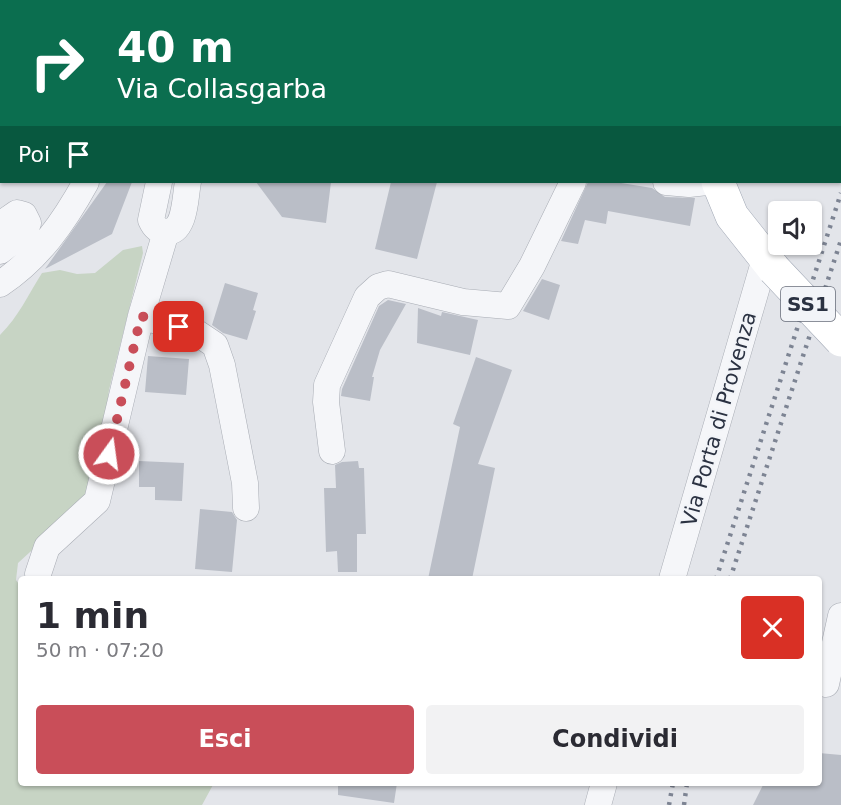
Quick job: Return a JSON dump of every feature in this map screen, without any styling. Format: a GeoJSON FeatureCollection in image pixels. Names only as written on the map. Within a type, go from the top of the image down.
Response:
{"type":"FeatureCollection","features":[{"type":"Feature","properties":{"kind":"main road","name":"SS1"},"geometry":{"type":"LineString","coordinates":[[718,183],[732,216],[770,264],[841,340]]}},
{"type":"Feature","properties":{"kind":"street"},"geometry":{"type":"LineString","coordinates":[[0,284],[25,267],[46,243],[67,216],[85,183]]}},
{"type":"Feature","properties":{"kind":"street"},"geometry":{"type":"LineString","coordinates":[[159,183],[151,220],[157,228],[166,232],[175,229],[181,221],[188,183]]}},
{"type":"Feature","properties":{"kind":"street"},"geometry":{"type":"LineString","coordinates":[[332,451],[326,402],[327,385],[367,297],[378,287],[388,284],[463,302],[508,306],[532,266],[573,183]]}},
{"type":"Feature","properties":{"kind":"street"},"geometry":{"type":"LineString","coordinates":[[677,183],[698,183]]}},
{"type":"Feature","properties":{"kind":"street"},"geometry":{"type":"LineString","coordinates":[[0,225],[17,213],[26,217],[28,223],[24,232],[0,251]]}},
{"type":"Feature","properties":{"kind":"street"},"geometry":{"type":"LineString","coordinates":[[38,574],[47,547],[97,501],[141,316],[166,232]]}},
{"type":"Feature","properties":{"kind":"street","name":"Via Porta di Provenza"},"geometry":{"type":"LineString","coordinates":[[673,576],[770,264]]}},
{"type":"Feature","properties":{"kind":"street"},"geometry":{"type":"LineString","coordinates":[[141,316],[197,333],[215,345],[222,365],[245,483],[246,508]]}},
{"type":"Feature","properties":{"kind":"street"},"geometry":{"type":"LineString","coordinates":[[826,684],[841,616]]}},
{"type":"Feature","properties":{"kind":"street"},"geometry":{"type":"LineString","coordinates":[[598,805],[603,786]]}},
{"type":"Feature","properties":{"kind":"green space"},"geometry":{"type":"Polygon","coordinates":[[[142,246],[143,253],[109,390],[97,482],[77,509],[18,563],[16,580],[18,583],[18,786],[212,786],[202,805],[0,805],[0,335],[18,313],[42,273],[60,270],[77,274],[95,273],[123,250],[142,246]]]}},
{"type":"Feature","properties":{"kind":"building"},"geometry":{"type":"Polygon","coordinates":[[[106,183],[132,183],[112,234],[45,269],[106,183]]]}},
{"type":"Feature","properties":{"kind":"building"},"geometry":{"type":"Polygon","coordinates":[[[257,183],[331,183],[326,223],[282,217],[257,183]]]}},
{"type":"Feature","properties":{"kind":"building"},"geometry":{"type":"Polygon","coordinates":[[[391,183],[437,183],[417,259],[375,249],[391,183]]]}},
{"type":"Feature","properties":{"kind":"building"},"geometry":{"type":"Polygon","coordinates":[[[588,183],[621,183],[652,188],[665,197],[695,198],[690,226],[608,211],[606,224],[585,220],[578,244],[561,241],[588,183]]]}},
{"type":"Feature","properties":{"kind":"building"},"geometry":{"type":"Polygon","coordinates":[[[542,279],[560,285],[549,320],[523,311],[542,279]]]}},
{"type":"Feature","properties":{"kind":"building"},"geometry":{"type":"Polygon","coordinates":[[[225,283],[258,293],[253,310],[256,311],[247,340],[223,333],[212,325],[225,283]]]}},
{"type":"Feature","properties":{"kind":"building"},"geometry":{"type":"Polygon","coordinates":[[[388,300],[406,304],[380,350],[372,377],[374,377],[370,401],[341,396],[342,389],[379,306],[388,300]]]}},
{"type":"Feature","properties":{"kind":"building"},"geometry":{"type":"Polygon","coordinates":[[[418,308],[441,316],[442,312],[478,320],[470,355],[417,343],[418,308]]]}},
{"type":"Feature","properties":{"kind":"building"},"geometry":{"type":"Polygon","coordinates":[[[148,356],[189,359],[186,395],[145,392],[148,356]]]}},
{"type":"Feature","properties":{"kind":"building"},"geometry":{"type":"Polygon","coordinates":[[[476,357],[512,370],[478,464],[495,468],[473,576],[429,576],[460,427],[453,424],[476,357]]]}},
{"type":"Feature","properties":{"kind":"building"},"geometry":{"type":"Polygon","coordinates":[[[139,461],[184,463],[182,501],[155,500],[155,487],[139,487],[139,461]]]}},
{"type":"Feature","properties":{"kind":"building"},"geometry":{"type":"Polygon","coordinates":[[[358,461],[359,468],[364,468],[366,534],[357,534],[357,572],[338,572],[337,551],[326,552],[324,488],[336,488],[335,465],[358,461]]]}},
{"type":"Feature","properties":{"kind":"building"},"geometry":{"type":"Polygon","coordinates":[[[200,509],[232,512],[237,520],[232,572],[195,569],[200,509]]]}},
{"type":"Feature","properties":{"kind":"building"},"geometry":{"type":"Polygon","coordinates":[[[822,753],[841,755],[841,805],[753,805],[762,786],[822,786],[822,753]]]}},
{"type":"Feature","properties":{"kind":"building"},"geometry":{"type":"Polygon","coordinates":[[[338,786],[397,786],[394,803],[338,795],[338,786]]]}},
{"type":"Feature","properties":{"kind":"railway"},"geometry":{"type":"LineString","coordinates":[[717,576],[841,193]]}},
{"type":"Feature","properties":{"kind":"railway"},"geometry":{"type":"LineString","coordinates":[[731,576],[841,240]]}},
{"type":"Feature","properties":{"kind":"railway"},"geometry":{"type":"LineString","coordinates":[[669,805],[672,786]]}},
{"type":"Feature","properties":{"kind":"railway"},"geometry":{"type":"LineString","coordinates":[[684,805],[687,786]]}},
{"type":"Feature","properties":{"kind":"route"},"geometry":{"type":"LineString","coordinates":[[109,454],[141,316],[179,327]]}}]}
